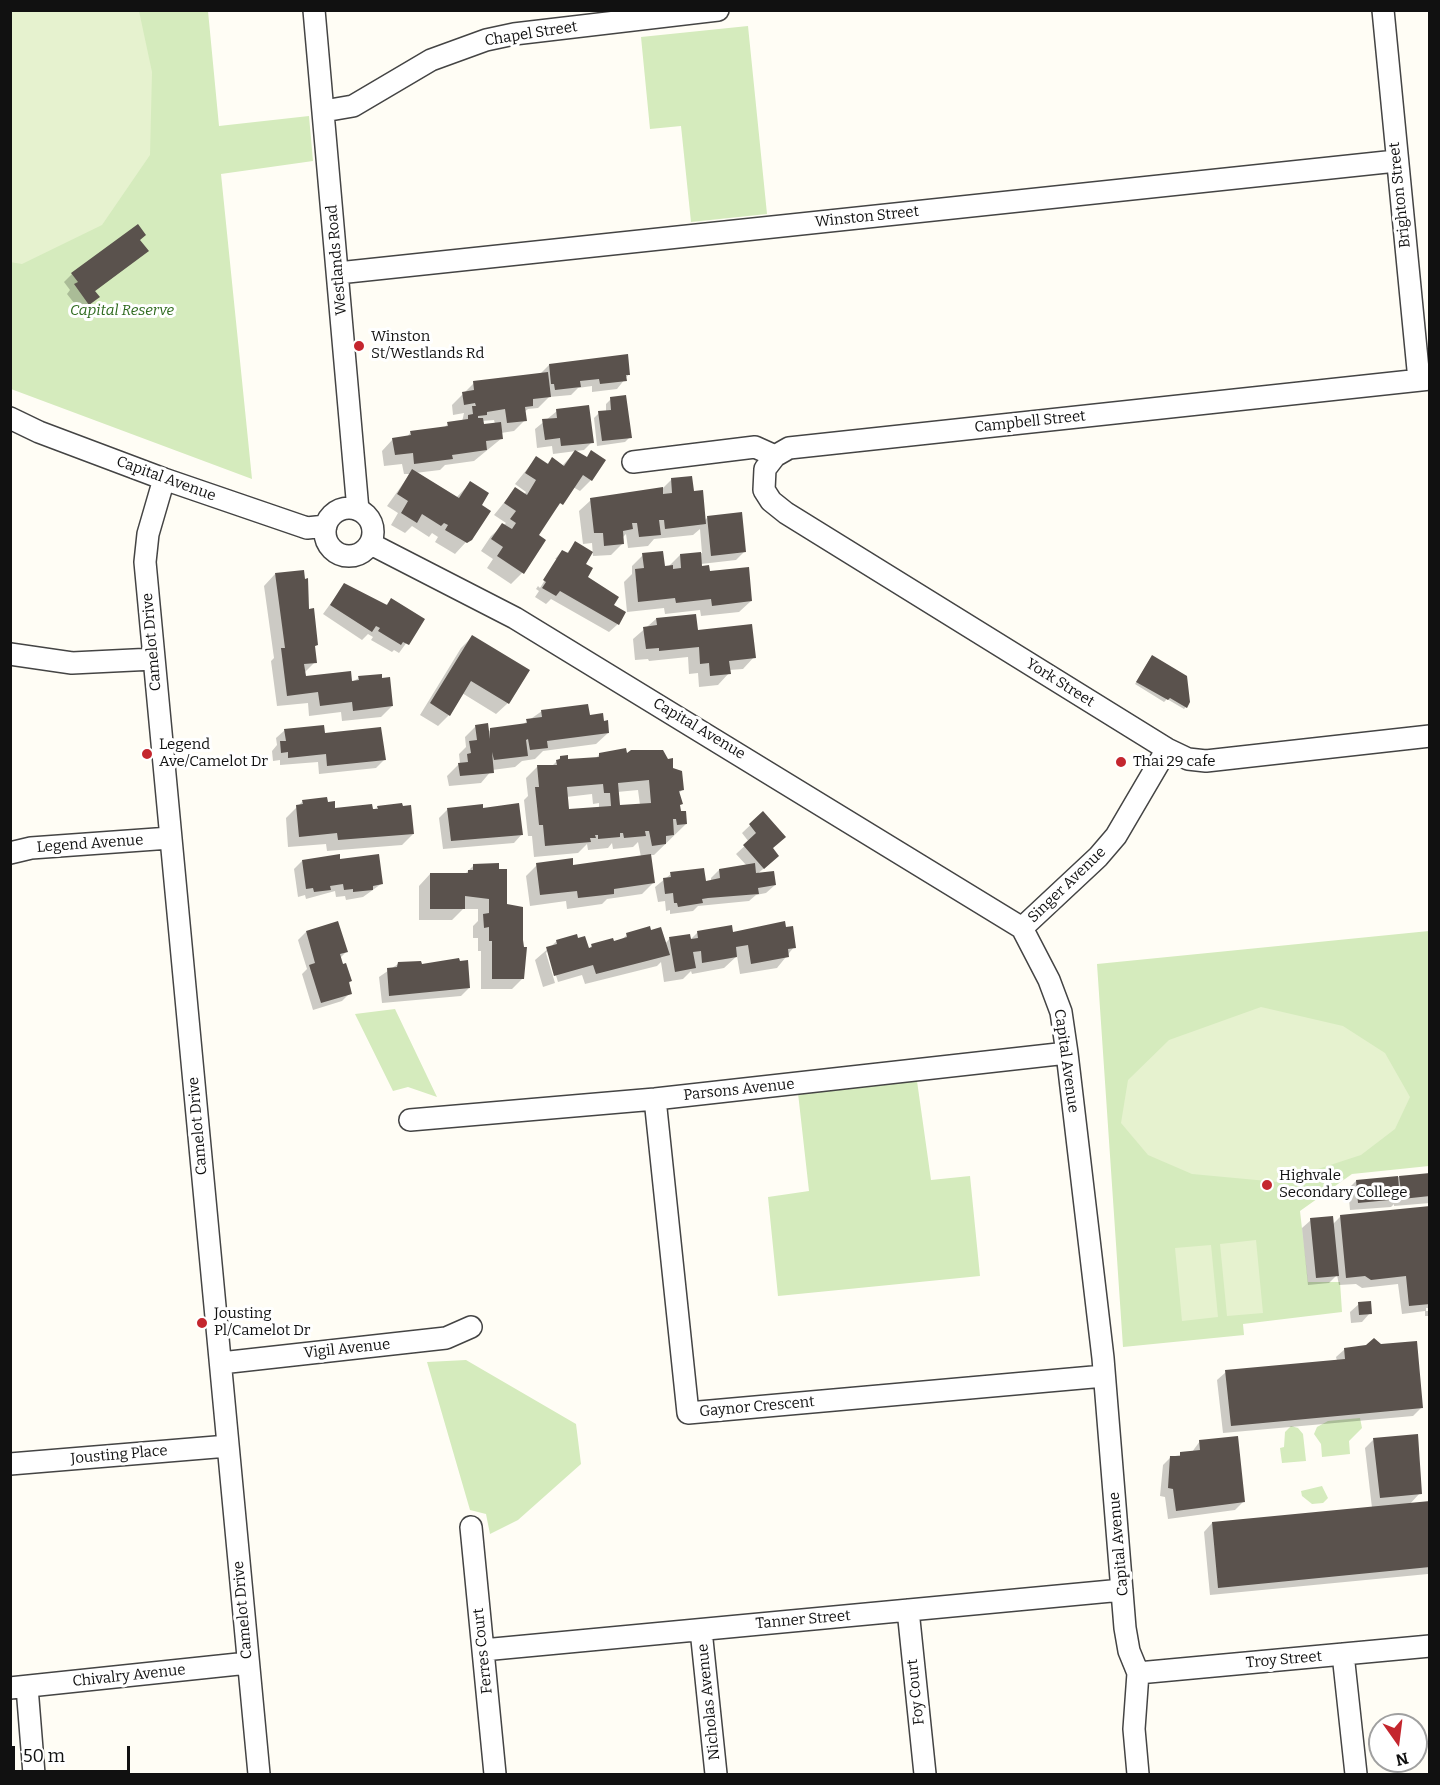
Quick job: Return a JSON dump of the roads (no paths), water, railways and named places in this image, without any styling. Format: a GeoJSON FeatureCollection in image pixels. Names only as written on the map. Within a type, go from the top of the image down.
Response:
{"type":"FeatureCollection","features":[{"type":"Feature","properties":{"kind":"street","name":"Westlands Road"},"geometry":{"type":"LineString","coordinates":[[314,10],[358,510]]}},
{"type":"Feature","properties":{"kind":"street","name":"Chapel Street"},"geometry":{"type":"LineString","coordinates":[[324,111],[353,106],[432,60],[486,40],[514,34],[718,10]]}},
{"type":"Feature","properties":{"kind":"street","name":"Brighton Street"},"geometry":{"type":"LineString","coordinates":[[1383,10],[1396,161],[1424,380]]}},
{"type":"Feature","properties":{"kind":"street","name":"Winston Street"},"geometry":{"type":"LineString","coordinates":[[338,273],[1396,161]]}},
{"type":"Feature","properties":{"kind":"street","name":"Campbell Street"},"geometry":{"type":"LineString","coordinates":[[775,456],[789,448],[1424,380]]}},
{"type":"Feature","properties":{"kind":"street","name":"Capital Avenue"},"geometry":{"type":"LineString","coordinates":[[10,418],[39,432],[164,479],[307,528],[326,526]]}},
{"type":"Feature","properties":{"kind":"street"},"geometry":{"type":"LineString","coordinates":[[633,462],[755,447],[775,456]]}},
{"type":"Feature","properties":{"kind":"street","name":"York Street"},"geometry":{"type":"LineString","coordinates":[[775,456],[765,469],[764,490],[771,501],[786,513],[1167,749],[1188,759],[1206,761],[1430,736]]}},
{"type":"Feature","properties":{"kind":"street","name":"Camelot Drive"},"geometry":{"type":"LineString","coordinates":[[164,479],[148,534],[146,562],[259,1774]]}},
{"type":"Feature","properties":{"kind":"street"},"geometry":{"type":"LineString","coordinates":[[343,509],[358,510],[371,521],[374,529],[371,544],[358,555],[342,555],[328,545],[326,526],[335,512],[343,509]]}},
{"type":"Feature","properties":{"kind":"street","name":"Capital Avenue"},"geometry":{"type":"LineString","coordinates":[[371,544],[515,618],[1022,928],[1049,980],[1061,1012],[1067,1053],[1104,1376],[1122,1590],[1129,1651],[1138,1672],[1134,1730],[1138,1774]]}},
{"type":"Feature","properties":{"kind":"street"},"geometry":{"type":"LineString","coordinates":[[10,654],[72,663],[154,659]]}},
{"type":"Feature","properties":{"kind":"street","name":"Singer Avenue"},"geometry":{"type":"LineString","coordinates":[[1022,928],[1098,858],[1116,836],[1167,749]]}},
{"type":"Feature","properties":{"kind":"street","name":"Legend Avenue"},"geometry":{"type":"LineString","coordinates":[[10,853],[31,848],[170,838]]}},
{"type":"Feature","properties":{"kind":"street","name":"Parsons Avenue"},"geometry":{"type":"LineString","coordinates":[[410,1120],[655,1099],[1067,1053]]}},
{"type":"Feature","properties":{"kind":"street","name":"Gaynor Crescent"},"geometry":{"type":"LineString","coordinates":[[655,1099],[688,1413],[1104,1376]]}},
{"type":"Feature","properties":{"kind":"street","name":"Vigil Avenue"},"geometry":{"type":"LineString","coordinates":[[221,1363],[446,1338],[471,1327]]}},
{"type":"Feature","properties":{"kind":"street","name":"Jousting Place"},"geometry":{"type":"LineString","coordinates":[[10,1464],[228,1446]]}},
{"type":"Feature","properties":{"kind":"street","name":"Ferres Court"},"geometry":{"type":"LineString","coordinates":[[471,1527],[495,1774]]}},
{"type":"Feature","properties":{"kind":"street","name":"Tanner Street"},"geometry":{"type":"LineString","coordinates":[[483,1650],[1122,1590]]}},
{"type":"Feature","properties":{"kind":"street","name":"Foy Court"},"geometry":{"type":"LineString","coordinates":[[908,1610],[925,1774]]}},
{"type":"Feature","properties":{"kind":"street","name":"Nicholas Avenue"},"geometry":{"type":"LineString","coordinates":[[701,1630],[716,1774]]}},
{"type":"Feature","properties":{"kind":"street","name":"Troy Street"},"geometry":{"type":"LineString","coordinates":[[1138,1672],[1430,1646]]}},
{"type":"Feature","properties":{"kind":"street"},"geometry":{"type":"LineString","coordinates":[[1343,1654],[1356,1774]]}},
{"type":"Feature","properties":{"kind":"street","name":"Chivalry Avenue"},"geometry":{"type":"LineString","coordinates":[[19,1688],[248,1663]]}},
{"type":"Feature","properties":{"kind":"street"},"geometry":{"type":"LineString","coordinates":[[19,1688],[34,1774]]}},
{"type":"Feature","properties":{"kind":"place","name":"Winston St/Westlands Rd"},"geometry":{"type":"Point","coordinates":[359,346]}},
{"type":"Feature","properties":{"kind":"place","name":"Legend Ave/Camelot Dr"},"geometry":{"type":"Point","coordinates":[147,754]}},
{"type":"Feature","properties":{"kind":"place","name":"Thai 29 cafe"},"geometry":{"type":"Point","coordinates":[1121,762]}},
{"type":"Feature","properties":{"kind":"place","name":"Highvale Secondary College"},"geometry":{"type":"Point","coordinates":[1267,1185]}},
{"type":"Feature","properties":{"kind":"place","name":"Jousting Pl/Camelot Dr"},"geometry":{"type":"Point","coordinates":[202,1323]}},
{"type":"Feature","properties":{"kind":"park label","name":"Capital Reserve"},"geometry":{"type":"Point","coordinates":[122,311]}}]}
